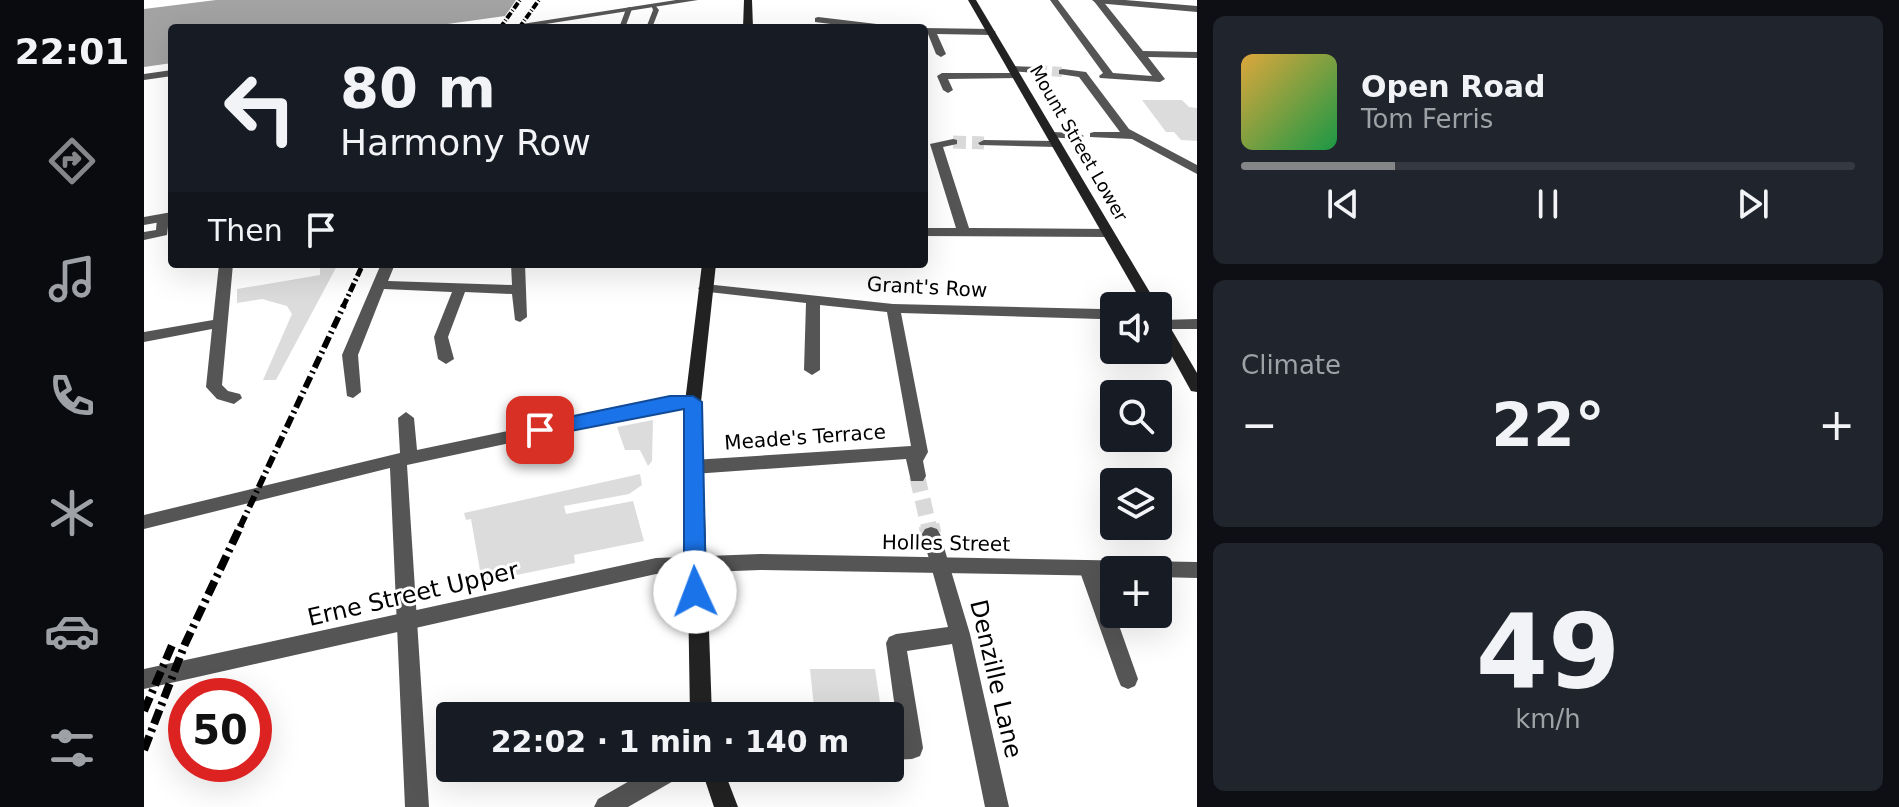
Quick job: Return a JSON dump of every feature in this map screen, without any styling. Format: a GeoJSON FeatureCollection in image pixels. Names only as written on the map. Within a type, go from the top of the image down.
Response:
{"type":"FeatureCollection","features":[{"type":"Feature","properties":{"kind":"main road"},"geometry":{"type":"LineString","coordinates":[[748,0],[748,24]]}},
{"type":"Feature","properties":{"kind":"main road","name":"Mount Street Lower"},"geometry":{"type":"LineString","coordinates":[[972,0],[1143,292]]}},
{"type":"Feature","properties":{"kind":"main road"},"geometry":{"type":"LineString","coordinates":[[700,702],[694,562],[693,402],[708,268]]}},
{"type":"Feature","properties":{"kind":"main road"},"geometry":{"type":"LineString","coordinates":[[1172,342],[1197,387]]}},
{"type":"Feature","properties":{"kind":"main road"},"geometry":{"type":"LineString","coordinates":[[717,782],[726,807]]}},
{"type":"Feature","properties":{"kind":"street"},"geometry":{"type":"LineString","coordinates":[[527,24],[694,0]]}},
{"type":"Feature","properties":{"kind":"street"},"geometry":{"type":"LineString","coordinates":[[1054,0],[1107,76],[1159,81],[1096,0]]}},
{"type":"Feature","properties":{"kind":"street"},"geometry":{"type":"LineString","coordinates":[[1096,0],[1197,9]]}},
{"type":"Feature","properties":{"kind":"street"},"geometry":{"type":"LineString","coordinates":[[651,24],[656,10],[653,6]]}},
{"type":"Feature","properties":{"kind":"street"},"geometry":{"type":"LineString","coordinates":[[623,24],[629,9]]}},
{"type":"Feature","properties":{"kind":"street"},"geometry":{"type":"LineString","coordinates":[[818,20],[852,24]]}},
{"type":"Feature","properties":{"kind":"street"},"geometry":{"type":"LineString","coordinates":[[928,32],[991,32]]}},
{"type":"Feature","properties":{"kind":"street"},"geometry":{"type":"LineString","coordinates":[[928,32],[941,54]]}},
{"type":"Feature","properties":{"kind":"street"},"geometry":{"type":"LineString","coordinates":[[1140,54],[1196,56]]}},
{"type":"Feature","properties":{"kind":"street"},"geometry":{"type":"LineString","coordinates":[[948,90],[942,76],[1037,70]]}},
{"type":"Feature","properties":{"kind":"street"},"geometry":{"type":"LineString","coordinates":[[1063,72],[1082,74],[1131,135],[1197,170]]}},
{"type":"Feature","properties":{"kind":"street"},"geometry":{"type":"LineString","coordinates":[[144,77],[168,74]]}},
{"type":"Feature","properties":{"kind":"street"},"geometry":{"type":"LineString","coordinates":[[1094,135],[1131,135]]}},
{"type":"Feature","properties":{"kind":"street"},"geometry":{"type":"LineString","coordinates":[[984,143],[1078,136]]}},
{"type":"Feature","properties":{"kind":"street"},"geometry":{"type":"LineString","coordinates":[[953,142],[936,144],[964,232]]}},
{"type":"Feature","properties":{"kind":"street"},"geometry":{"type":"LineString","coordinates":[[144,221],[167,217],[162,232],[144,236]]}},
{"type":"Feature","properties":{"kind":"street"},"geometry":{"type":"LineString","coordinates":[[928,232],[1108,233]]}},
{"type":"Feature","properties":{"kind":"street"},"geometry":{"type":"LineString","coordinates":[[226,268],[214,387],[223,395],[234,398]]}},
{"type":"Feature","properties":{"kind":"street"},"geometry":{"type":"LineString","coordinates":[[353,392],[350,355],[386,268]]}},
{"type":"Feature","properties":{"kind":"street"},"geometry":{"type":"LineString","coordinates":[[518,268],[520,317]]}},
{"type":"Feature","properties":{"kind":"street"},"geometry":{"type":"LineString","coordinates":[[378,285],[519,290]]}},
{"type":"Feature","properties":{"kind":"street"},"geometry":{"type":"LineString","coordinates":[[446,359],[441,337],[460,288]]}},
{"type":"Feature","properties":{"kind":"street","name":"Grant's Row"},"geometry":{"type":"LineString","coordinates":[[705,288],[893,308],[1100,314]]}},
{"type":"Feature","properties":{"kind":"street"},"geometry":{"type":"LineString","coordinates":[[811,298],[812,370]]}},
{"type":"Feature","properties":{"kind":"street"},"geometry":{"type":"LineString","coordinates":[[893,308],[920,452],[914,460],[917,476]]}},
{"type":"Feature","properties":{"kind":"street"},"geometry":{"type":"LineString","coordinates":[[1172,322],[1197,324]]}},
{"type":"Feature","properties":{"kind":"street"},"geometry":{"type":"LineString","coordinates":[[144,337],[221,323]]}},
{"type":"Feature","properties":{"kind":"street"},"geometry":{"type":"LineString","coordinates":[[144,522],[404,459],[670,403],[693,402]]}},
{"type":"Feature","properties":{"kind":"street"},"geometry":{"type":"LineString","coordinates":[[406,418],[407,623],[417,807]]}},
{"type":"Feature","properties":{"kind":"street","name":"Meade's Terrace"},"geometry":{"type":"LineString","coordinates":[[693,467],[920,452]]}},
{"type":"Feature","properties":{"kind":"street","name":"Denzille Lane"},"geometry":{"type":"LineString","coordinates":[[931,534],[960,634],[997,807]]}},
{"type":"Feature","properties":{"kind":"street","name":"Erne Street Upper"},"geometry":{"type":"LineString","coordinates":[[144,679],[656,566],[694,562]]}},
{"type":"Feature","properties":{"kind":"street","name":"Holles Street"},"geometry":{"type":"LineString","coordinates":[[694,562],[1197,570]]}},
{"type":"Feature","properties":{"kind":"street"},"geometry":{"type":"LineString","coordinates":[[1089,569],[1128,679]]}},
{"type":"Feature","properties":{"kind":"street"},"geometry":{"type":"LineString","coordinates":[[904,748],[912,748],[896,643],[960,634]]}},
{"type":"Feature","properties":{"kind":"street"},"geometry":{"type":"LineString","coordinates":[[606,807],[650,782]]}},
{"type":"Feature","properties":{"kind":"shaded area"},"geometry":{"type":"Polygon","coordinates":[[[216,0],[516,0],[505,16],[448,24],[168,24],[168,64],[144,67],[144,9],[216,0]]]}},
{"type":"Feature","properties":{"kind":"shaded area"},"geometry":{"type":"Polygon","coordinates":[[[1142,100],[1182,100],[1189,107],[1197,108],[1197,141],[1181,140],[1174,132],[1166,132],[1142,100]]]}},
{"type":"Feature","properties":{"kind":"shaded area"},"geometry":{"type":"Polygon","coordinates":[[[320,268],[336,268],[276,380],[263,380],[292,314],[287,306],[262,299],[237,303],[237,289],[320,275],[320,268]]]}},
{"type":"Feature","properties":{"kind":"shaded area"},"geometry":{"type":"Polygon","coordinates":[[[653,420],[652,461],[648,466],[640,450],[625,450],[617,427],[653,420]]]}},
{"type":"Feature","properties":{"kind":"shaded area"},"geometry":{"type":"Polygon","coordinates":[[[640,474],[642,485],[629,494],[564,506],[566,514],[633,501],[644,541],[574,555],[575,563],[482,582],[471,519],[466,520],[464,513],[640,474]]]}},
{"type":"Feature","properties":{"kind":"shaded area"},"geometry":{"type":"Polygon","coordinates":[[[810,669],[875,669],[880,702],[813,702],[810,669]]]}},
{"type":"Feature","properties":{"kind":"tunnel"},"geometry":{"type":"LineString","coordinates":[[1037,70],[1063,72]]}},
{"type":"Feature","properties":{"kind":"tunnel"},"geometry":{"type":"LineString","coordinates":[[953,142],[984,143]]}},
{"type":"Feature","properties":{"kind":"tunnel"},"geometry":{"type":"LineString","coordinates":[[917,476],[929,527]]}},
{"type":"Feature","properties":{"kind":"tunnel"},"geometry":{"type":"LineString","coordinates":[[929,525],[931,534]]}},
{"type":"Feature","properties":{"kind":"railway"},"geometry":{"type":"LineString","coordinates":[[503,24],[520,0]]}},
{"type":"Feature","properties":{"kind":"railway"},"geometry":{"type":"LineString","coordinates":[[522,24],[539,0]]}},
{"type":"Feature","properties":{"kind":"railway"},"geometry":{"type":"LineString","coordinates":[[343,307],[361,268]]}},
{"type":"Feature","properties":{"kind":"railway"},"geometry":{"type":"LineString","coordinates":[[240,527],[344,305]]}},
{"type":"Feature","properties":{"kind":"railway"},"geometry":{"type":"LineString","coordinates":[[144,750],[185,644],[241,525]]}},
{"type":"Feature","properties":{"kind":"railway"},"geometry":{"type":"LineString","coordinates":[[144,711],[173,643]]}},
{"type":"Feature","properties":{"kind":"route"},"geometry":{"type":"LineString","coordinates":[[540,430],[670,403],[693,402],[695,592]]}}]}
